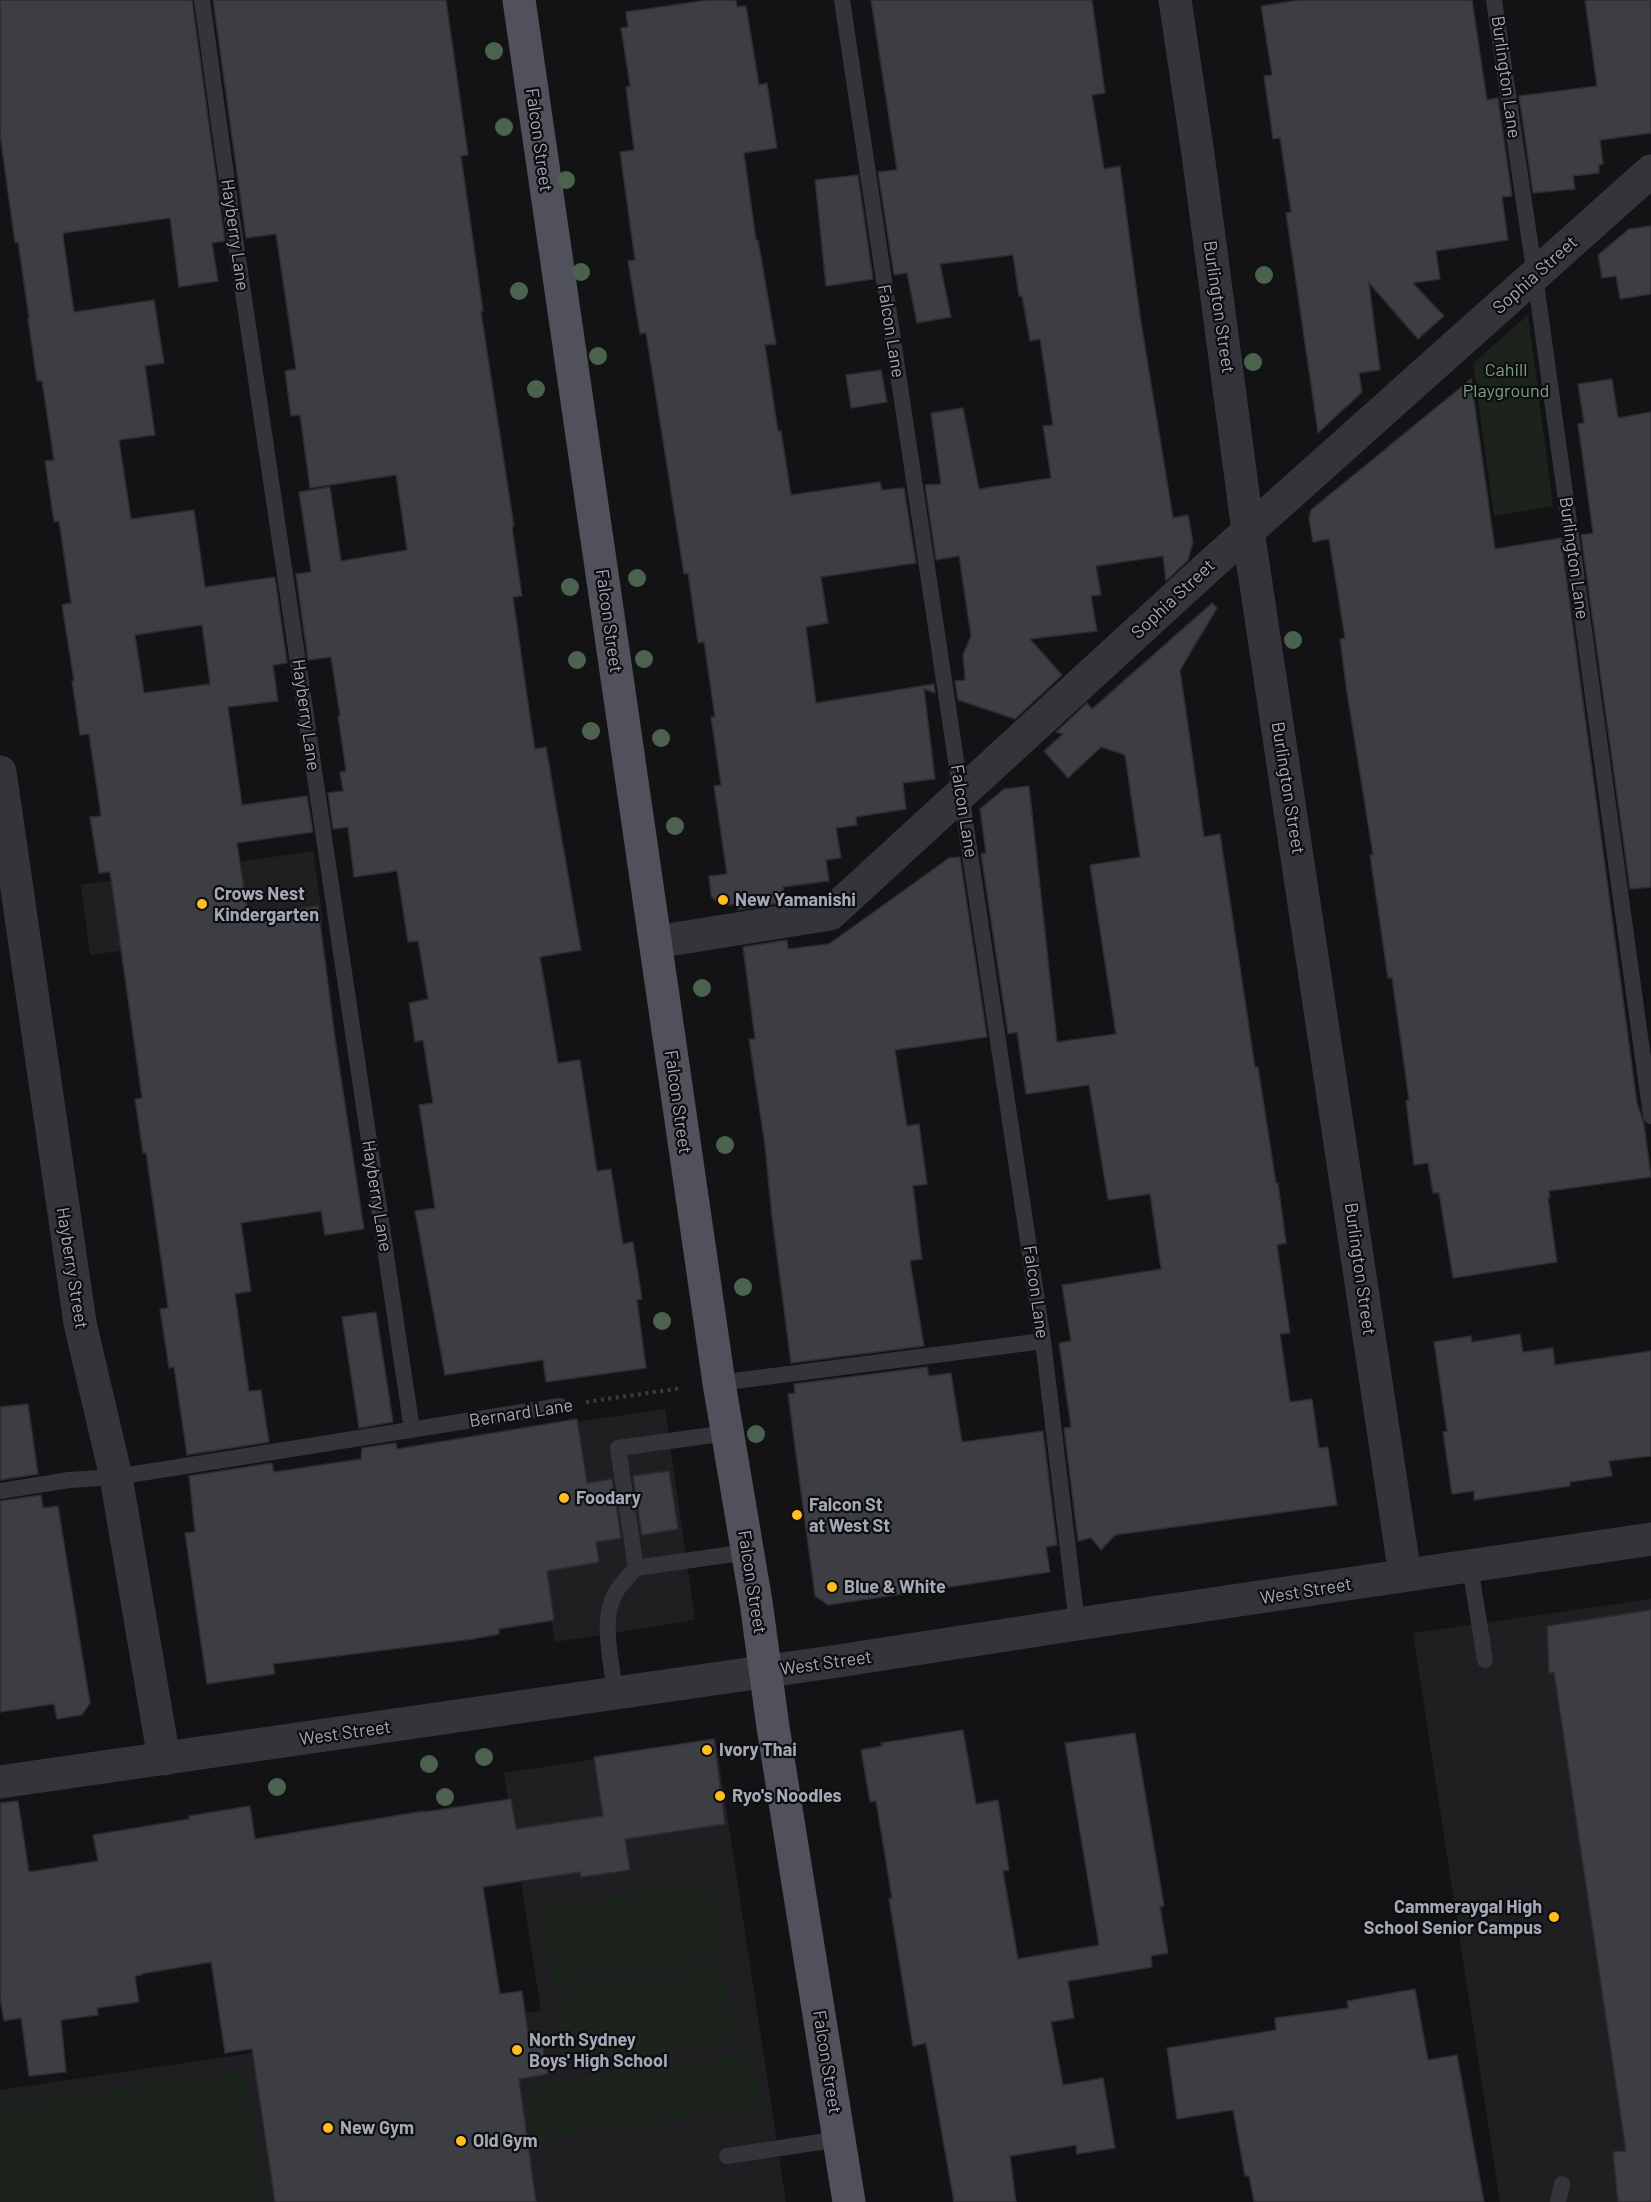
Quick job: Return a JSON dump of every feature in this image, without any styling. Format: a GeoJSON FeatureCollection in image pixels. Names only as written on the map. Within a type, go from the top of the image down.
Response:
{"type":"FeatureCollection","features":[{"type":"Feature","properties":{"kind":"main road","name":"Falcon Street"},"geometry":{"type":"LineString","coordinates":[[519,0],[719,1383],[849,2202]]}},
{"type":"Feature","properties":{"kind":"street","name":"Burlington Street"},"geometry":{"type":"LineString","coordinates":[[1175,0],[1200,166],[1248,531],[1405,1575]]}},
{"type":"Feature","properties":{"kind":"street","name":"Sophia Street"},"geometry":{"type":"LineString","coordinates":[[656,942],[830,914],[1248,531],[1651,171]]}},
{"type":"Feature","properties":{"kind":"street","name":"Hayberry Street"},"geometry":{"type":"LineString","coordinates":[[0,772],[80,1323],[116,1477],[164,1759]]}},
{"type":"Feature","properties":{"kind":"street","name":"West Street"},"geometry":{"type":"LineString","coordinates":[[0,1782],[1651,1539]]}},
{"type":"Feature","properties":{"kind":"lane","name":"Hayberry Lane"},"geometry":{"type":"LineString","coordinates":[[202,0],[232,218],[412,1430]]}},
{"type":"Feature","properties":{"kind":"lane","name":"Falcon Lane"},"geometry":{"type":"LineString","coordinates":[[842,0],[1043,1341],[1077,1624]]}},
{"type":"Feature","properties":{"kind":"lane","name":"Burlington Lane"},"geometry":{"type":"LineString","coordinates":[[1494,0],[1535,276],[1651,1116]]}},
{"type":"Feature","properties":{"kind":"lane"},"geometry":{"type":"LineString","coordinates":[[719,1383],[1043,1341]]}},
{"type":"Feature","properties":{"kind":"lane","name":"Bernard Lane"},"geometry":{"type":"LineString","coordinates":[[0,1491],[69,1480],[116,1477],[560,1406]]}},
{"type":"Feature","properties":{"kind":"lane"},"geometry":{"type":"LineString","coordinates":[[636,1568],[618,1448],[727,1433]]}},
{"type":"Feature","properties":{"kind":"lane"},"geometry":{"type":"LineString","coordinates":[[615,1693],[607,1621],[609,1606],[615,1593],[636,1568],[747,1552]]}},
{"type":"Feature","properties":{"kind":"lane"},"geometry":{"type":"LineString","coordinates":[[1470,1566],[1485,1660]]}},
{"type":"Feature","properties":{"kind":"lane"},"geometry":{"type":"LineString","coordinates":[[728,2156],[840,2139]]}},
{"type":"Feature","properties":{"kind":"lane"},"geometry":{"type":"LineString","coordinates":[[1558,2202],[1562,2184]]}},
{"type":"Feature","properties":{"kind":"path","name":"Bernard Lane"},"geometry":{"type":"LineString","coordinates":[[560,1406],[719,1383]]}},
{"type":"Feature","properties":{"kind":"shaded area","name":"Crows Nest Kindergarten"},"geometry":{"type":"Polygon","coordinates":[[[313,851],[323,923],[90,955],[81,885],[313,851]]]}},
{"type":"Feature","properties":{"kind":"shaded area"},"geometry":{"type":"Polygon","coordinates":[[[665,1409],[695,1620],[555,1642],[522,1430],[665,1409]]]}},
{"type":"Feature","properties":{"kind":"shaded area","name":"Cammeraygal High School Senior Campus"},"geometry":{"type":"Polygon","coordinates":[[[1651,1599],[1651,2202],[1500,2202],[1413,1633],[1651,1599]]]}},
{"type":"Feature","properties":{"kind":"shaded area","name":"North Sydney Boys' High School"},"geometry":{"type":"Polygon","coordinates":[[[716,1741],[786,2202],[0,2202],[0,2090],[541,2011],[504,1773],[716,1741]]]}},
{"type":"Feature","properties":{"kind":"green space","name":"Cahill Playground"},"geometry":{"type":"Polygon","coordinates":[[[1528,315],[1553,506],[1494,516],[1473,363],[1528,315]]]}},
{"type":"Feature","properties":{"kind":"green space"},"geometry":{"type":"Polygon","coordinates":[[[711,1881],[723,1959],[552,1984],[541,1906],[711,1881]]]}},
{"type":"Feature","properties":{"kind":"green space"},"geometry":{"type":"Polygon","coordinates":[[[723,1965],[735,2043],[564,2068],[552,1991],[723,1965]]]}},
{"type":"Feature","properties":{"kind":"green space"},"geometry":{"type":"Polygon","coordinates":[[[753,2052],[762,2107],[534,2141],[526,2085],[753,2052]]]}},
{"type":"Feature","properties":{"kind":"green space"},"geometry":{"type":"Polygon","coordinates":[[[245,2069],[265,2202],[0,2202],[0,2095],[3,2105],[245,2069]]]}},
{"type":"Feature","properties":{"kind":"building"},"geometry":{"type":"Polygon","coordinates":[[[0,0],[192,0],[225,241],[212,243],[218,281],[179,287],[170,218],[64,233],[63,236],[74,312],[154,300],[164,363],[145,366],[155,435],[119,440],[131,519],[194,510],[205,587],[275,577],[287,663],[273,665],[278,701],[228,707],[242,805],[307,796],[313,832],[237,843],[248,915],[318,906],[364,1229],[325,1235],[321,1211],[241,1223],[251,1291],[235,1294],[249,1391],[261,1390],[269,1442],[187,1455],[174,1367],[169,1368],[160,1309],[168,1308],[146,1153],[143,1153],[135,1099],[142,1098],[110,872],[99,873],[90,817],[101,816],[89,734],[80,735],[72,681],[74,681],[62,605],[71,603],[59,521],[54,522],[45,461],[54,460],[42,381],[37,381],[18,242],[15,243],[0,134],[0,0]],[[202,625],[135,635],[144,693],[210,684],[202,625]]]}},
{"type":"Feature","properties":{"kind":"building"},"geometry":{"type":"Polygon","coordinates":[[[213,0],[446,0],[468,155],[461,156],[483,311],[481,312],[514,526],[512,527],[522,596],[513,597],[529,710],[535,749],[546,747],[581,950],[540,957],[558,1063],[580,1060],[597,1171],[611,1169],[623,1244],[633,1242],[642,1299],[637,1300],[646,1368],[546,1382],[543,1360],[445,1375],[415,1211],[435,1208],[419,1105],[433,1103],[423,1040],[415,1042],[409,1003],[428,999],[418,941],[408,942],[397,871],[354,877],[348,827],[333,829],[328,793],[343,791],[340,772],[346,771],[338,716],[340,716],[331,657],[308,660],[296,574],[311,572],[299,492],[330,487],[341,561],[407,550],[396,475],[310,488],[300,415],[291,416],[285,371],[296,369],[276,234],[246,238],[213,0]]]}},
{"type":"Feature","properties":{"kind":"building"},"geometry":{"type":"Polygon","coordinates":[[[708,0],[736,0],[737,7],[746,6],[759,85],[767,83],[777,148],[744,153],[756,240],[758,240],[776,344],[765,345],[778,431],[781,431],[791,495],[880,482],[882,490],[904,488],[916,563],[821,577],[828,623],[806,627],[816,703],[934,684],[935,693],[924,689],[935,779],[903,783],[906,809],[856,817],[857,825],[836,828],[841,858],[826,860],[829,881],[783,887],[785,902],[738,910],[738,904],[721,906],[711,896],[709,876],[727,874],[714,786],[721,785],[711,717],[715,717],[704,642],[698,643],[688,573],[684,574],[646,333],[640,334],[628,261],[635,260],[620,152],[634,150],[626,87],[630,86],[621,28],[628,27],[626,12],[708,0]]]}},
{"type":"Feature","properties":{"kind":"building"},"geometry":{"type":"Polygon","coordinates":[[[871,0],[1092,0],[1105,93],[1092,95],[1104,169],[1120,166],[1140,316],[1173,518],[1188,515],[1193,542],[1188,560],[1166,581],[1163,556],[1096,566],[1101,595],[1091,596],[1097,631],[1030,639],[1062,675],[1015,719],[958,700],[955,681],[965,680],[963,655],[971,636],[959,556],[936,560],[925,485],[941,484],[931,413],[963,408],[979,489],[1051,478],[1043,426],[1053,425],[1040,339],[1030,341],[1022,296],[1019,296],[1013,255],[940,264],[951,317],[917,323],[907,273],[894,275],[878,172],[897,170],[871,0]]]}},
{"type":"Feature","properties":{"kind":"building"},"geometry":{"type":"Polygon","coordinates":[[[1300,0],[1472,0],[1487,100],[1498,98],[1512,196],[1502,197],[1508,240],[1436,251],[1440,279],[1413,283],[1444,316],[1418,339],[1369,283],[1380,370],[1359,373],[1362,392],[1318,433],[1286,213],[1291,212],[1280,138],[1273,139],[1264,76],[1272,75],[1261,6],[1300,0]]]}},
{"type":"Feature","properties":{"kind":"building"},"geometry":{"type":"Polygon","coordinates":[[[1585,0],[1651,0],[1651,133],[1600,140],[1603,164],[1599,165],[1599,173],[1573,176],[1575,189],[1533,193],[1519,96],[1597,86],[1585,0]]]}},
{"type":"Feature","properties":{"kind":"building"},"geometry":{"type":"Polygon","coordinates":[[[858,175],[873,279],[826,286],[815,180],[858,175]]]}},
{"type":"Feature","properties":{"kind":"building"},"geometry":{"type":"Polygon","coordinates":[[[1651,226],[1651,294],[1620,299],[1616,276],[1602,278],[1598,255],[1629,229],[1651,226]]]}},
{"type":"Feature","properties":{"kind":"building"},"geometry":{"type":"Polygon","coordinates":[[[881,370],[887,402],[851,408],[846,375],[881,370]]]}},
{"type":"Feature","properties":{"kind":"building"},"geometry":{"type":"Polygon","coordinates":[[[1471,379],[1495,549],[1561,538],[1637,1103],[1644,1124],[1651,1177],[1549,1191],[1557,1262],[1453,1278],[1439,1193],[1433,1193],[1428,1163],[1414,1165],[1406,1101],[1409,1100],[1392,978],[1388,978],[1370,855],[1373,855],[1340,639],[1345,638],[1329,539],[1313,542],[1309,519],[1311,510],[1471,379]]]}},
{"type":"Feature","properties":{"kind":"building"},"geometry":{"type":"Polygon","coordinates":[[[1612,379],[1618,418],[1651,412],[1651,887],[1630,889],[1581,535],[1593,533],[1578,424],[1584,423],[1578,384],[1612,379]]]}},
{"type":"Feature","properties":{"kind":"building"},"geometry":{"type":"Polygon","coordinates":[[[1212,603],[1217,608],[1180,670],[1204,837],[1220,834],[1255,1067],[1258,1067],[1276,1183],[1278,1183],[1286,1243],[1277,1245],[1290,1333],[1280,1334],[1290,1402],[1312,1399],[1319,1448],[1328,1447],[1337,1505],[1115,1535],[1101,1550],[1091,1538],[1078,1541],[1064,1428],[1071,1427],[1059,1343],[1071,1341],[1062,1285],[1161,1269],[1150,1194],[1108,1200],[1089,1085],[1026,1094],[1017,1032],[1008,1034],[981,854],[986,853],[980,809],[1004,789],[1029,786],[1057,1042],[1116,1034],[1090,865],[1140,857],[1125,755],[1101,747],[1068,778],[1044,751],[1063,734],[1056,732],[1087,703],[1092,709],[1212,603]]]}},
{"type":"Feature","properties":{"kind":"building"},"geometry":{"type":"Polygon","coordinates":[[[960,857],[987,1037],[895,1050],[907,1126],[919,1124],[927,1184],[913,1186],[922,1259],[910,1261],[924,1346],[791,1363],[765,1146],[749,1039],[755,1039],[743,947],[787,940],[788,949],[829,944],[949,858],[960,857]]]}},
{"type":"Feature","properties":{"kind":"building"},"geometry":{"type":"Polygon","coordinates":[[[376,1312],[393,1422],[359,1428],[342,1317],[376,1312]]]}},
{"type":"Feature","properties":{"kind":"building"},"geometry":{"type":"Polygon","coordinates":[[[1520,1334],[1523,1352],[1553,1348],[1555,1365],[1651,1351],[1651,1456],[1609,1461],[1612,1476],[1570,1482],[1570,1486],[1474,1500],[1474,1491],[1452,1494],[1443,1432],[1447,1431],[1434,1342],[1471,1336],[1472,1342],[1520,1334]]]}},
{"type":"Feature","properties":{"kind":"building"},"geometry":{"type":"Polygon","coordinates":[[[927,1367],[929,1376],[951,1373],[962,1442],[1043,1431],[1057,1545],[1046,1547],[1050,1572],[828,1605],[815,1596],[788,1394],[795,1393],[794,1384],[927,1367]]]}},
{"type":"Feature","properties":{"kind":"building"},"geometry":{"type":"Polygon","coordinates":[[[28,1404],[38,1474],[0,1480],[0,1407],[28,1404]]]}},
{"type":"Feature","properties":{"kind":"building"},"geometry":{"type":"Polygon","coordinates":[[[577,1419],[587,1483],[612,1479],[621,1538],[596,1542],[599,1562],[547,1571],[554,1620],[499,1629],[499,1634],[473,1639],[273,1664],[275,1674],[207,1684],[185,1533],[195,1532],[189,1476],[272,1463],[274,1472],[361,1459],[362,1448],[396,1443],[397,1449],[577,1419]]]}},
{"type":"Feature","properties":{"kind":"building"},"geometry":{"type":"Polygon","coordinates":[[[669,1471],[678,1529],[642,1535],[633,1476],[669,1471]]]}},
{"type":"Feature","properties":{"kind":"building"},"geometry":{"type":"Polygon","coordinates":[[[41,1495],[43,1508],[58,1506],[90,1703],[82,1715],[57,1719],[54,1704],[0,1712],[0,1501],[41,1495]]]}},
{"type":"Feature","properties":{"kind":"building"},"geometry":{"type":"Polygon","coordinates":[[[1651,1610],[1651,2202],[1618,2202],[1613,2152],[1626,2151],[1554,1672],[1549,1674],[1547,1626],[1651,1610]]]}},
{"type":"Feature","properties":{"kind":"building"},"geometry":{"type":"Polygon","coordinates":[[[963,1730],[976,1804],[998,1800],[1009,1870],[1003,1871],[1018,1959],[1099,1945],[1065,1743],[1135,1733],[1164,1906],[1160,1907],[1168,1953],[1151,1956],[1152,1967],[1068,1981],[1074,2018],[1051,2022],[1063,2085],[1103,2078],[1115,2148],[1077,2154],[1076,2145],[1010,2156],[1016,2202],[954,2202],[926,2043],[913,2046],[876,1801],[870,1802],[861,1750],[882,1746],[881,1743],[963,1730]]]}},
{"type":"Feature","properties":{"kind":"building"},"geometry":{"type":"Polygon","coordinates":[[[714,1739],[725,1824],[625,1839],[630,1870],[581,1877],[580,1872],[483,1887],[500,1994],[522,1991],[529,2041],[541,2038],[548,2074],[519,2079],[536,2202],[275,2202],[252,2049],[225,2053],[211,1962],[135,1976],[139,2002],[97,2008],[98,2015],[61,2020],[66,2072],[29,2076],[21,2018],[4,2021],[0,1997],[0,1803],[18,1801],[29,1872],[98,1861],[93,1835],[250,1806],[255,1839],[511,1799],[516,1829],[603,1816],[594,1757],[714,1739]]]}},
{"type":"Feature","properties":{"kind":"building"},"geometry":{"type":"Polygon","coordinates":[[[1415,1989],[1428,2060],[1457,2055],[1484,2202],[1254,2202],[1249,2176],[1245,2176],[1233,2110],[1177,2119],[1167,2048],[1276,2030],[1275,2018],[1348,2008],[1347,2001],[1415,1989]]]}},
{"type":"Feature","properties":{"kind":"place","name":"New Yamanishi"},"geometry":{"type":"Point","coordinates":[723,900]}},
{"type":"Feature","properties":{"kind":"place","name":"Crows Nest Kindergarten"},"geometry":{"type":"Point","coordinates":[202,904]}},
{"type":"Feature","properties":{"kind":"place","name":"Foodary"},"geometry":{"type":"Point","coordinates":[564,1498]}},
{"type":"Feature","properties":{"kind":"place","name":"Falcon St at West St"},"geometry":{"type":"Point","coordinates":[797,1515]}},
{"type":"Feature","properties":{"kind":"place","name":"Blue & White"},"geometry":{"type":"Point","coordinates":[832,1587]}},
{"type":"Feature","properties":{"kind":"place","name":"Ivory Thai"},"geometry":{"type":"Point","coordinates":[707,1750]}},
{"type":"Feature","properties":{"kind":"place","name":"Ryo's Noodles"},"geometry":{"type":"Point","coordinates":[720,1796]}},
{"type":"Feature","properties":{"kind":"place","name":"Cammeraygal High School Senior Campus"},"geometry":{"type":"Point","coordinates":[1554,1917]}},
{"type":"Feature","properties":{"kind":"place","name":"North Sydney Boys' High School"},"geometry":{"type":"Point","coordinates":[517,2050]}},
{"type":"Feature","properties":{"kind":"place","name":"New Gym"},"geometry":{"type":"Point","coordinates":[328,2128]}},
{"type":"Feature","properties":{"kind":"place","name":"Old Gym"},"geometry":{"type":"Point","coordinates":[461,2141]}}]}
